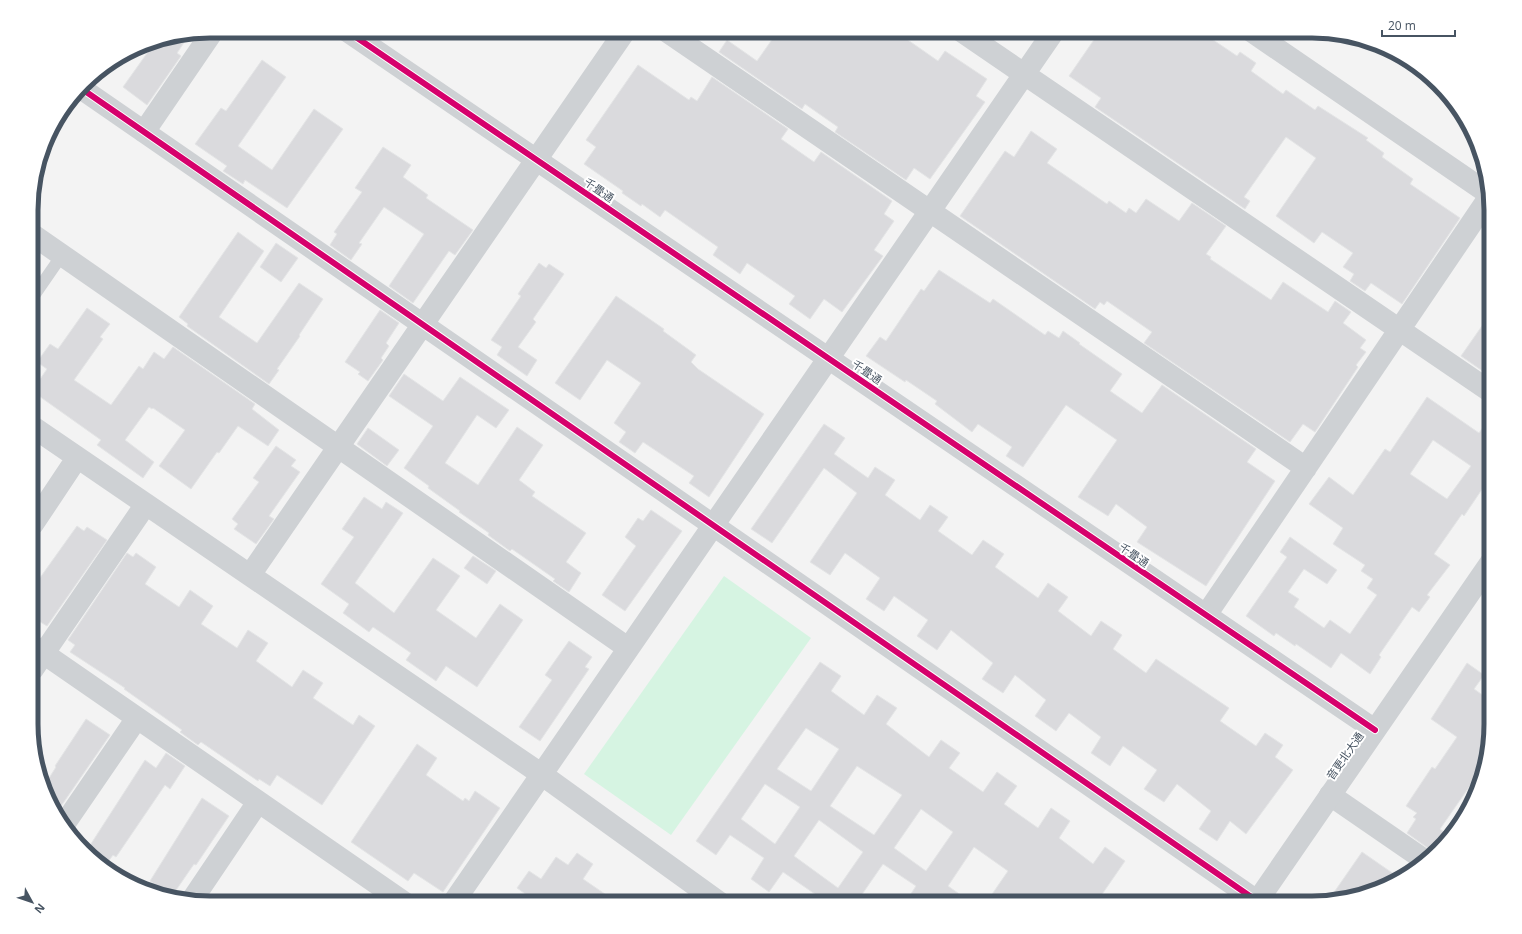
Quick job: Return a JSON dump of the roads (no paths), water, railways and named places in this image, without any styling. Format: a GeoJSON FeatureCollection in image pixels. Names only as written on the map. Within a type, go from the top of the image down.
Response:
{"type":"FeatureCollection","features":[{"type":"Feature","properties":{"kind":"street"},"geometry":{"type":"LineString","coordinates":[[144,132],[208,38]]}},
{"type":"Feature","properties":{"kind":"street","name":"千畳通"},"geometry":{"type":"LineString","coordinates":[[357,38],[1375,730]]}},
{"type":"Feature","properties":{"kind":"street"},"geometry":{"type":"LineString","coordinates":[[250,575],[620,38]]}},
{"type":"Feature","properties":{"kind":"street"},"geometry":{"type":"LineString","coordinates":[[676,38],[1306,468]]}},
{"type":"Feature","properties":{"kind":"street"},"geometry":{"type":"LineString","coordinates":[[971,38],[1484,387]]}},
{"type":"Feature","properties":{"kind":"street"},"geometry":{"type":"LineString","coordinates":[[458,896],[1049,38]]}},
{"type":"Feature","properties":{"kind":"street"},"geometry":{"type":"LineString","coordinates":[[1261,38],[1483,190]]}},
{"type":"Feature","properties":{"kind":"street"},"geometry":{"type":"LineString","coordinates":[[85,91],[1248,896]]}},
{"type":"Feature","properties":{"kind":"street"},"geometry":{"type":"LineString","coordinates":[[1206,616],[1484,204]]}},
{"type":"Feature","properties":{"kind":"street"},"geometry":{"type":"LineString","coordinates":[[38,239],[628,648]]}},
{"type":"Feature","properties":{"kind":"street"},"geometry":{"type":"LineString","coordinates":[[38,431],[542,774],[710,896]]}},
{"type":"Feature","properties":{"kind":"street"},"geometry":{"type":"LineString","coordinates":[[38,515],[77,458]]}},
{"type":"Feature","properties":{"kind":"street"},"geometry":{"type":"LineString","coordinates":[[38,653],[146,504]]}},
{"type":"Feature","properties":{"kind":"street","name":"音更北大通"},"geometry":{"type":"LineString","coordinates":[[1261,896],[1484,572]]}},
{"type":"Feature","properties":{"kind":"street"},"geometry":{"type":"LineString","coordinates":[[38,657],[137,718],[395,896]]}},
{"type":"Feature","properties":{"kind":"street"},"geometry":{"type":"LineString","coordinates":[[67,820],[137,718]]}},
{"type":"Feature","properties":{"kind":"street"},"geometry":{"type":"LineString","coordinates":[[1330,795],[1421,857]]}},
{"type":"Feature","properties":{"kind":"street"},"geometry":{"type":"LineString","coordinates":[[195,896],[258,802]]}},
{"type":"Feature","properties":{"kind":"lane"},"geometry":{"type":"LineString","coordinates":[[38,289],[62,255]]}}]}
